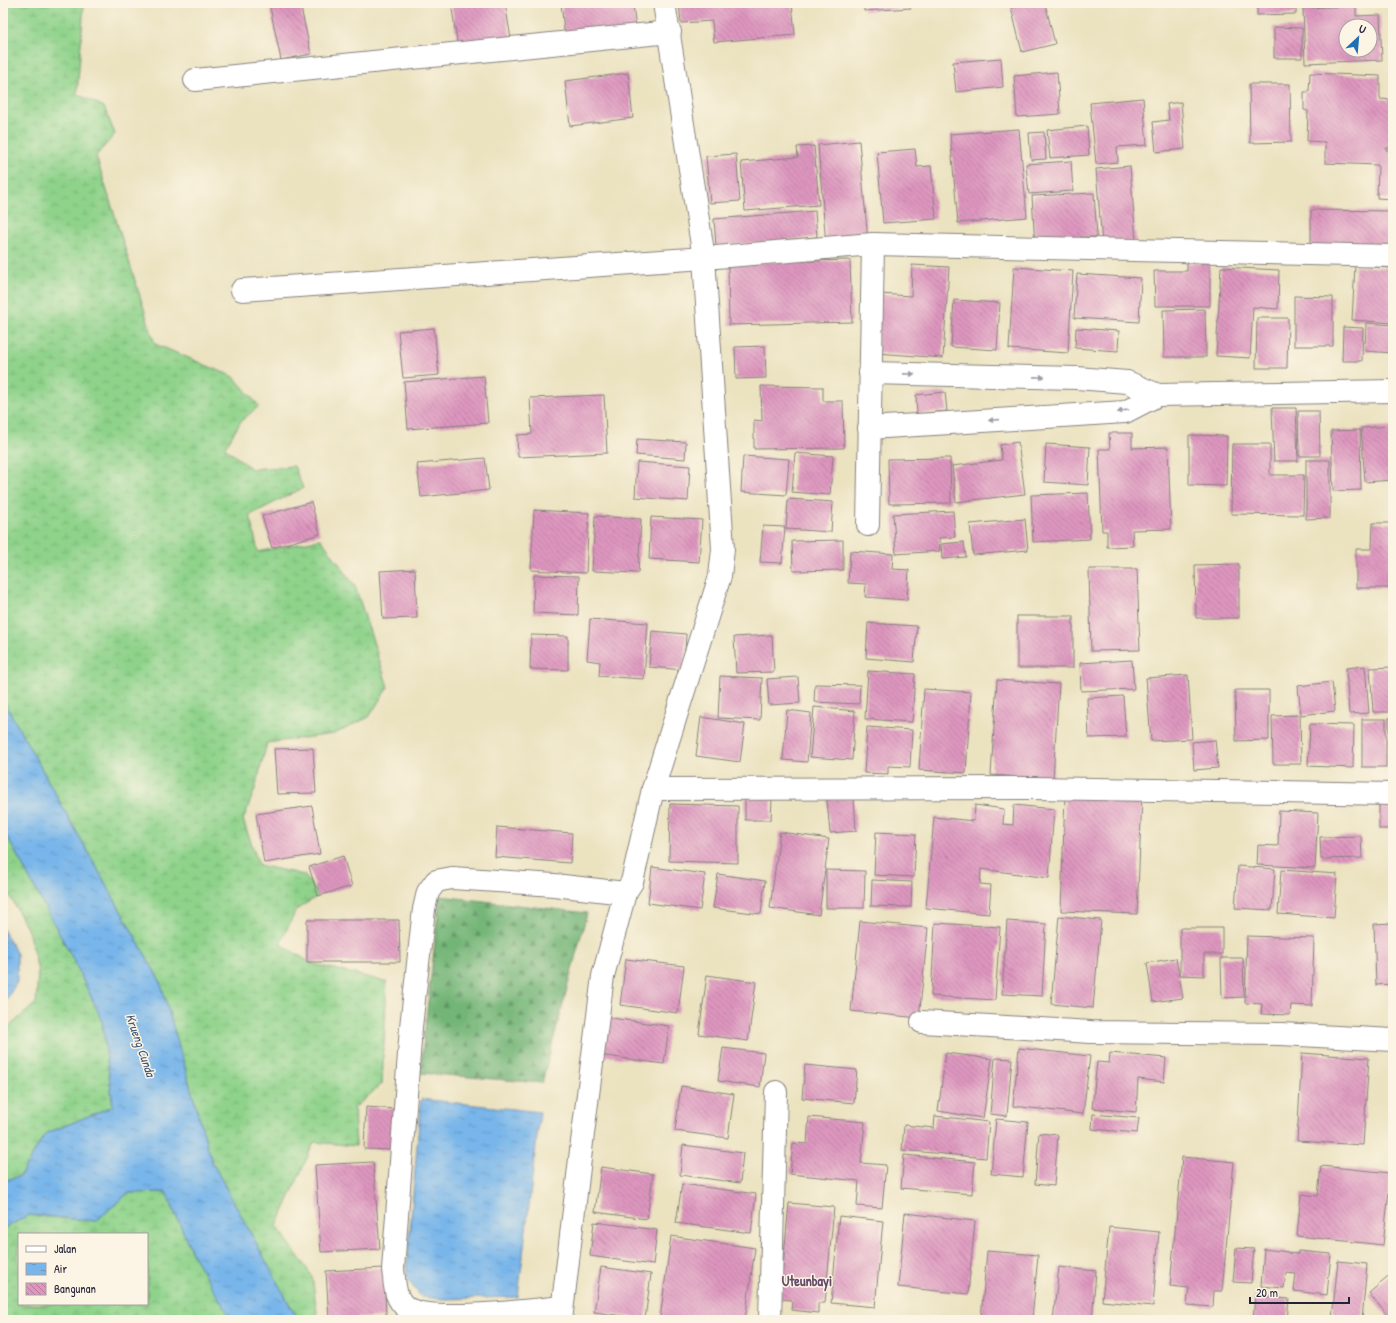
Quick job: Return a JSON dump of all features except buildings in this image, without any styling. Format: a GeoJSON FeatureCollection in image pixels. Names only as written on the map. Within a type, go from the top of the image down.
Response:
{"type":"FeatureCollection","features":[{"type":"Feature","properties":{"kind":"street"},"geometry":{"type":"LineString","coordinates":[[625,893],[554,885],[452,878],[436,881],[428,892],[424,909],[411,1026],[393,1269],[396,1294],[407,1308],[423,1314],[445,1318],[562,1313],[603,976],[625,893],[632,882],[652,789],[720,576],[723,549],[704,258],[670,32],[664,3]]}},
{"type":"Feature","properties":{"kind":"street"},"geometry":{"type":"LineString","coordinates":[[195,80],[670,32]]}},
{"type":"Feature","properties":{"kind":"street"},"geometry":{"type":"LineString","coordinates":[[868,524],[873,244]]}},
{"type":"Feature","properties":{"kind":"street"},"geometry":{"type":"LineString","coordinates":[[242,290],[704,258],[873,244],[1393,256]]}},
{"type":"Feature","properties":{"kind":"street"},"geometry":{"type":"LineString","coordinates":[[870,373],[1077,378],[1127,382],[1158,395],[1393,391]]}},
{"type":"Feature","properties":{"kind":"street"},"geometry":{"type":"LineString","coordinates":[[870,428],[1125,412],[1158,395]]}},
{"type":"Feature","properties":{"kind":"street"},"geometry":{"type":"LineString","coordinates":[[652,789],[1034,788],[1393,794]]}},
{"type":"Feature","properties":{"kind":"street"},"geometry":{"type":"LineString","coordinates":[[922,1022],[1091,1032],[1281,1034],[1393,1040]]}},
{"type":"Feature","properties":{"kind":"street"},"geometry":{"type":"LineString","coordinates":[[770,1320],[776,1092]]}},
{"type":"Feature","properties":{"kind":"green space"},"geometry":{"type":"Polygon","coordinates":[[[3,3],[84,3],[77,94],[104,107],[115,134],[96,156],[155,344],[234,377],[259,406],[241,421],[225,448],[252,469],[294,466],[303,488],[250,515],[258,552],[321,539],[355,586],[388,687],[369,717],[334,734],[267,743],[255,789],[243,820],[259,865],[304,875],[319,895],[296,910],[280,944],[313,964],[387,982],[382,1084],[354,1108],[356,1146],[314,1142],[277,1226],[312,1276],[318,1320],[298,1320],[212,1162],[160,981],[3,700],[3,3]]]}},
{"type":"Feature","properties":{"kind":"green space"},"geometry":{"type":"Polygon","coordinates":[[[3,829],[74,961],[102,1020],[113,1106],[45,1134],[20,1176],[3,1181],[3,1032],[36,1003],[38,971],[28,930],[3,883],[3,829]]]}},
{"type":"Feature","properties":{"kind":"green space"},"geometry":{"type":"Polygon","coordinates":[[[440,896],[587,913],[542,1083],[420,1073],[440,896]]]}},
{"type":"Feature","properties":{"kind":"green space"},"geometry":{"type":"Polygon","coordinates":[[[166,1192],[194,1257],[232,1320],[3,1320],[3,1229],[29,1215],[96,1221],[128,1193],[166,1192]]]}},
{"type":"Feature","properties":{"kind":"water","name":"Krueng Cunda"},"geometry":{"type":"Polygon","coordinates":[[[3,700],[160,981],[212,1162],[298,1320],[232,1320],[194,1257],[166,1192],[128,1193],[96,1221],[29,1215],[3,1229],[3,1181],[20,1176],[45,1134],[113,1106],[102,1020],[74,961],[3,829],[3,700]]]}},
{"type":"Feature","properties":{"kind":"water"},"geometry":{"type":"Polygon","coordinates":[[[3,929],[17,954],[17,982],[3,1005],[3,929]]]}},
{"type":"Feature","properties":{"kind":"water"},"geometry":{"type":"Polygon","coordinates":[[[421,1099],[540,1112],[518,1297],[443,1299],[421,1297],[406,1277],[421,1099]]]}},
{"type":"Feature","properties":{"kind":"district","name":"Uteunbayi"},"geometry":{"type":"Point","coordinates":[807,1280]}}]}
